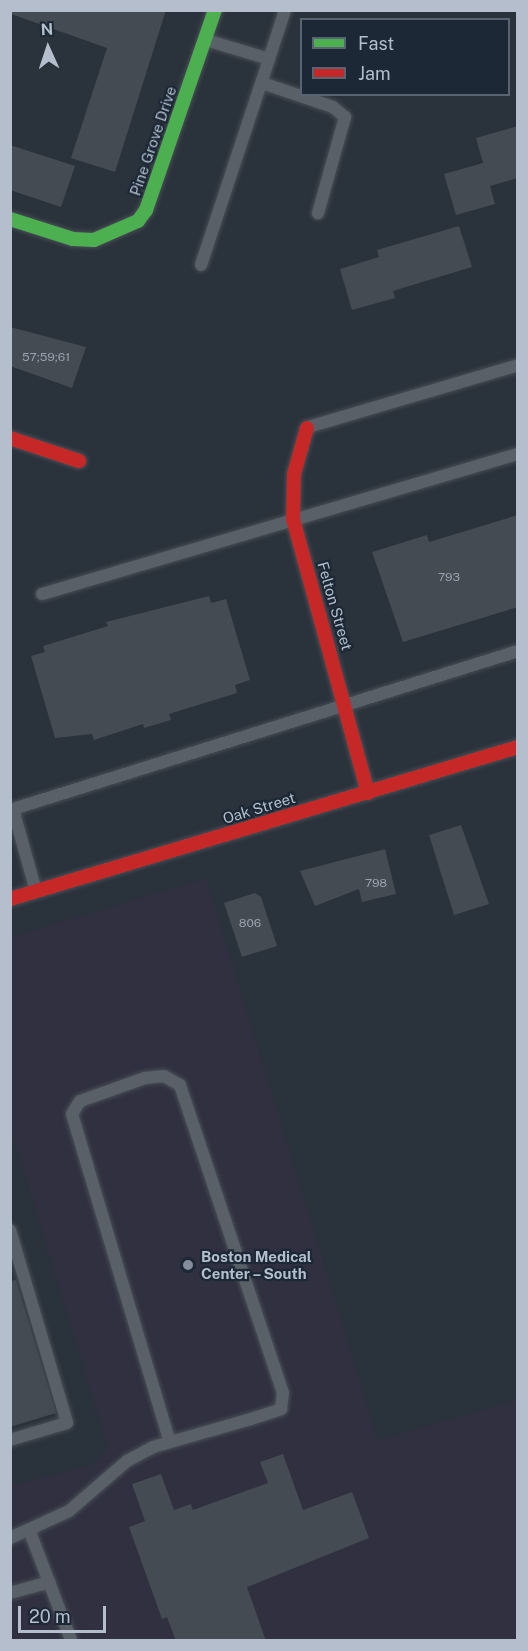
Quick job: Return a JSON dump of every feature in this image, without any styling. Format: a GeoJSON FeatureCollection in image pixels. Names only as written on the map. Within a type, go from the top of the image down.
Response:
{"type":"FeatureCollection","features":[{"type":"Feature","properties":{"kind":"street","name":"Pine Grove Drive"},"geometry":{"type":"LineString","coordinates":[[10,219],[73,239],[94,240],[138,221],[146,210],[215,10]]}},
{"type":"Feature","properties":{"kind":"street","name":"Felton Street"},"geometry":{"type":"LineString","coordinates":[[307,428],[294,474],[293,519],[368,793]]}},
{"type":"Feature","properties":{"kind":"street"},"geometry":{"type":"LineString","coordinates":[[10,438],[80,461]]}},
{"type":"Feature","properties":{"kind":"street","name":"Oak Street"},"geometry":{"type":"LineString","coordinates":[[10,899],[518,747]]}},
{"type":"Feature","properties":{"kind":"lane"},"geometry":{"type":"LineString","coordinates":[[201,265],[285,10]]}},
{"type":"Feature","properties":{"kind":"lane"},"geometry":{"type":"LineString","coordinates":[[205,40],[269,60]]}},
{"type":"Feature","properties":{"kind":"lane"},"geometry":{"type":"LineString","coordinates":[[262,83],[300,96]]}},
{"type":"Feature","properties":{"kind":"lane"},"geometry":{"type":"LineString","coordinates":[[300,96],[333,107],[345,117],[318,213]]}},
{"type":"Feature","properties":{"kind":"lane"},"geometry":{"type":"LineString","coordinates":[[307,428],[518,365]]}},
{"type":"Feature","properties":{"kind":"lane"},"geometry":{"type":"LineString","coordinates":[[42,594],[518,454]]}},
{"type":"Feature","properties":{"kind":"lane"},"geometry":{"type":"LineString","coordinates":[[36,892],[13,809],[518,651]]}},
{"type":"Feature","properties":{"kind":"lane"},"geometry":{"type":"LineString","coordinates":[[10,1538],[30,1532],[69,1511],[128,1461],[170,1442],[281,1409],[283,1393],[180,1085],[164,1076],[80,1101],[72,1114],[170,1442]]}},
{"type":"Feature","properties":{"kind":"lane"},"geometry":{"type":"LineString","coordinates":[[10,1230],[67,1423],[10,1440]]}},
{"type":"Feature","properties":{"kind":"lane"},"geometry":{"type":"LineString","coordinates":[[30,1532],[71,1641]]}},
{"type":"Feature","properties":{"kind":"lane"},"geometry":{"type":"LineString","coordinates":[[10,1593],[50,1582]]}},
{"type":"Feature","properties":{"kind":"shaded area","name":"Boston Medical Center – South"},"geometry":{"type":"Polygon","coordinates":[[[206,878],[378,1440],[517,1400],[517,1640],[11,1640],[11,1486],[94,1464],[108,1448],[11,1129],[11,937],[206,878]]]}},
{"type":"Feature","properties":{"kind":"building"},"geometry":{"type":"Polygon","coordinates":[[[12,10],[166,10],[115,172],[71,158],[107,48],[11,14],[12,10]]]}},
{"type":"Feature","properties":{"kind":"building"},"geometry":{"type":"Polygon","coordinates":[[[518,126],[518,178],[490,186],[495,204],[456,215],[444,174],[483,163],[476,138],[518,126]]]}},
{"type":"Feature","properties":{"kind":"building"},"geometry":{"type":"Polygon","coordinates":[[[10,145],[75,166],[61,207],[10,190],[10,145]]]}},
{"type":"Feature","properties":{"kind":"building"},"geometry":{"type":"Polygon","coordinates":[[[459,226],[472,267],[393,291],[395,298],[352,310],[340,269],[379,257],[377,250],[459,226]]]}},
{"type":"Feature","properties":{"kind":"building"},"geometry":{"type":"Polygon","coordinates":[[[10,327],[86,347],[72,388],[10,366],[10,327]]]}},
{"type":"Feature","properties":{"kind":"building"},"geometry":{"type":"Polygon","coordinates":[[[518,515],[518,607],[403,642],[372,552],[427,535],[429,542],[518,515]]]}},
{"type":"Feature","properties":{"kind":"building"},"geometry":{"type":"Polygon","coordinates":[[[209,596],[211,603],[226,599],[250,680],[235,685],[237,693],[169,714],[171,720],[144,728],[143,724],[94,740],[92,734],[55,738],[31,656],[45,652],[43,646],[108,626],[106,622],[209,596]]]}},
{"type":"Feature","properties":{"kind":"building"},"geometry":{"type":"Polygon","coordinates":[[[461,825],[489,904],[454,915],[429,835],[461,825]]]}},
{"type":"Feature","properties":{"kind":"building"},"geometry":{"type":"Polygon","coordinates":[[[385,849],[396,894],[362,902],[359,889],[315,906],[300,871],[385,849]]]}},
{"type":"Feature","properties":{"kind":"building"},"geometry":{"type":"Polygon","coordinates":[[[255,893],[261,897],[277,946],[242,957],[224,903],[255,893]]]}},
{"type":"Feature","properties":{"kind":"building"},"geometry":{"type":"Polygon","coordinates":[[[16,1280],[56,1413],[10,1427],[10,1281],[16,1280]]]}},
{"type":"Feature","properties":{"kind":"building"},"geometry":{"type":"Polygon","coordinates":[[[283,1454],[303,1510],[352,1492],[369,1538],[247,1587],[266,1641],[176,1641],[167,1617],[162,1619],[129,1527],[145,1521],[132,1484],[161,1474],[174,1510],[191,1504],[193,1510],[268,1483],[260,1462],[283,1454]]]}},
{"type":"Feature","properties":{"kind":"traffic: fast"},"geometry":{"type":"LineString","coordinates":[[10,219],[73,239],[94,240],[138,221],[146,210],[215,10]]}},
{"type":"Feature","properties":{"kind":"traffic: jam"},"geometry":{"type":"LineString","coordinates":[[307,428],[294,474],[293,519],[368,793]]}},
{"type":"Feature","properties":{"kind":"traffic: jam"},"geometry":{"type":"LineString","coordinates":[[10,438],[79,461]]}},
{"type":"Feature","properties":{"kind":"traffic: jam"},"geometry":{"type":"LineString","coordinates":[[10,899],[518,747]]}},
{"type":"Feature","properties":{"kind":"place","name":"Boston Medical Center – South"},"geometry":{"type":"Point","coordinates":[188,1265]}}]}
